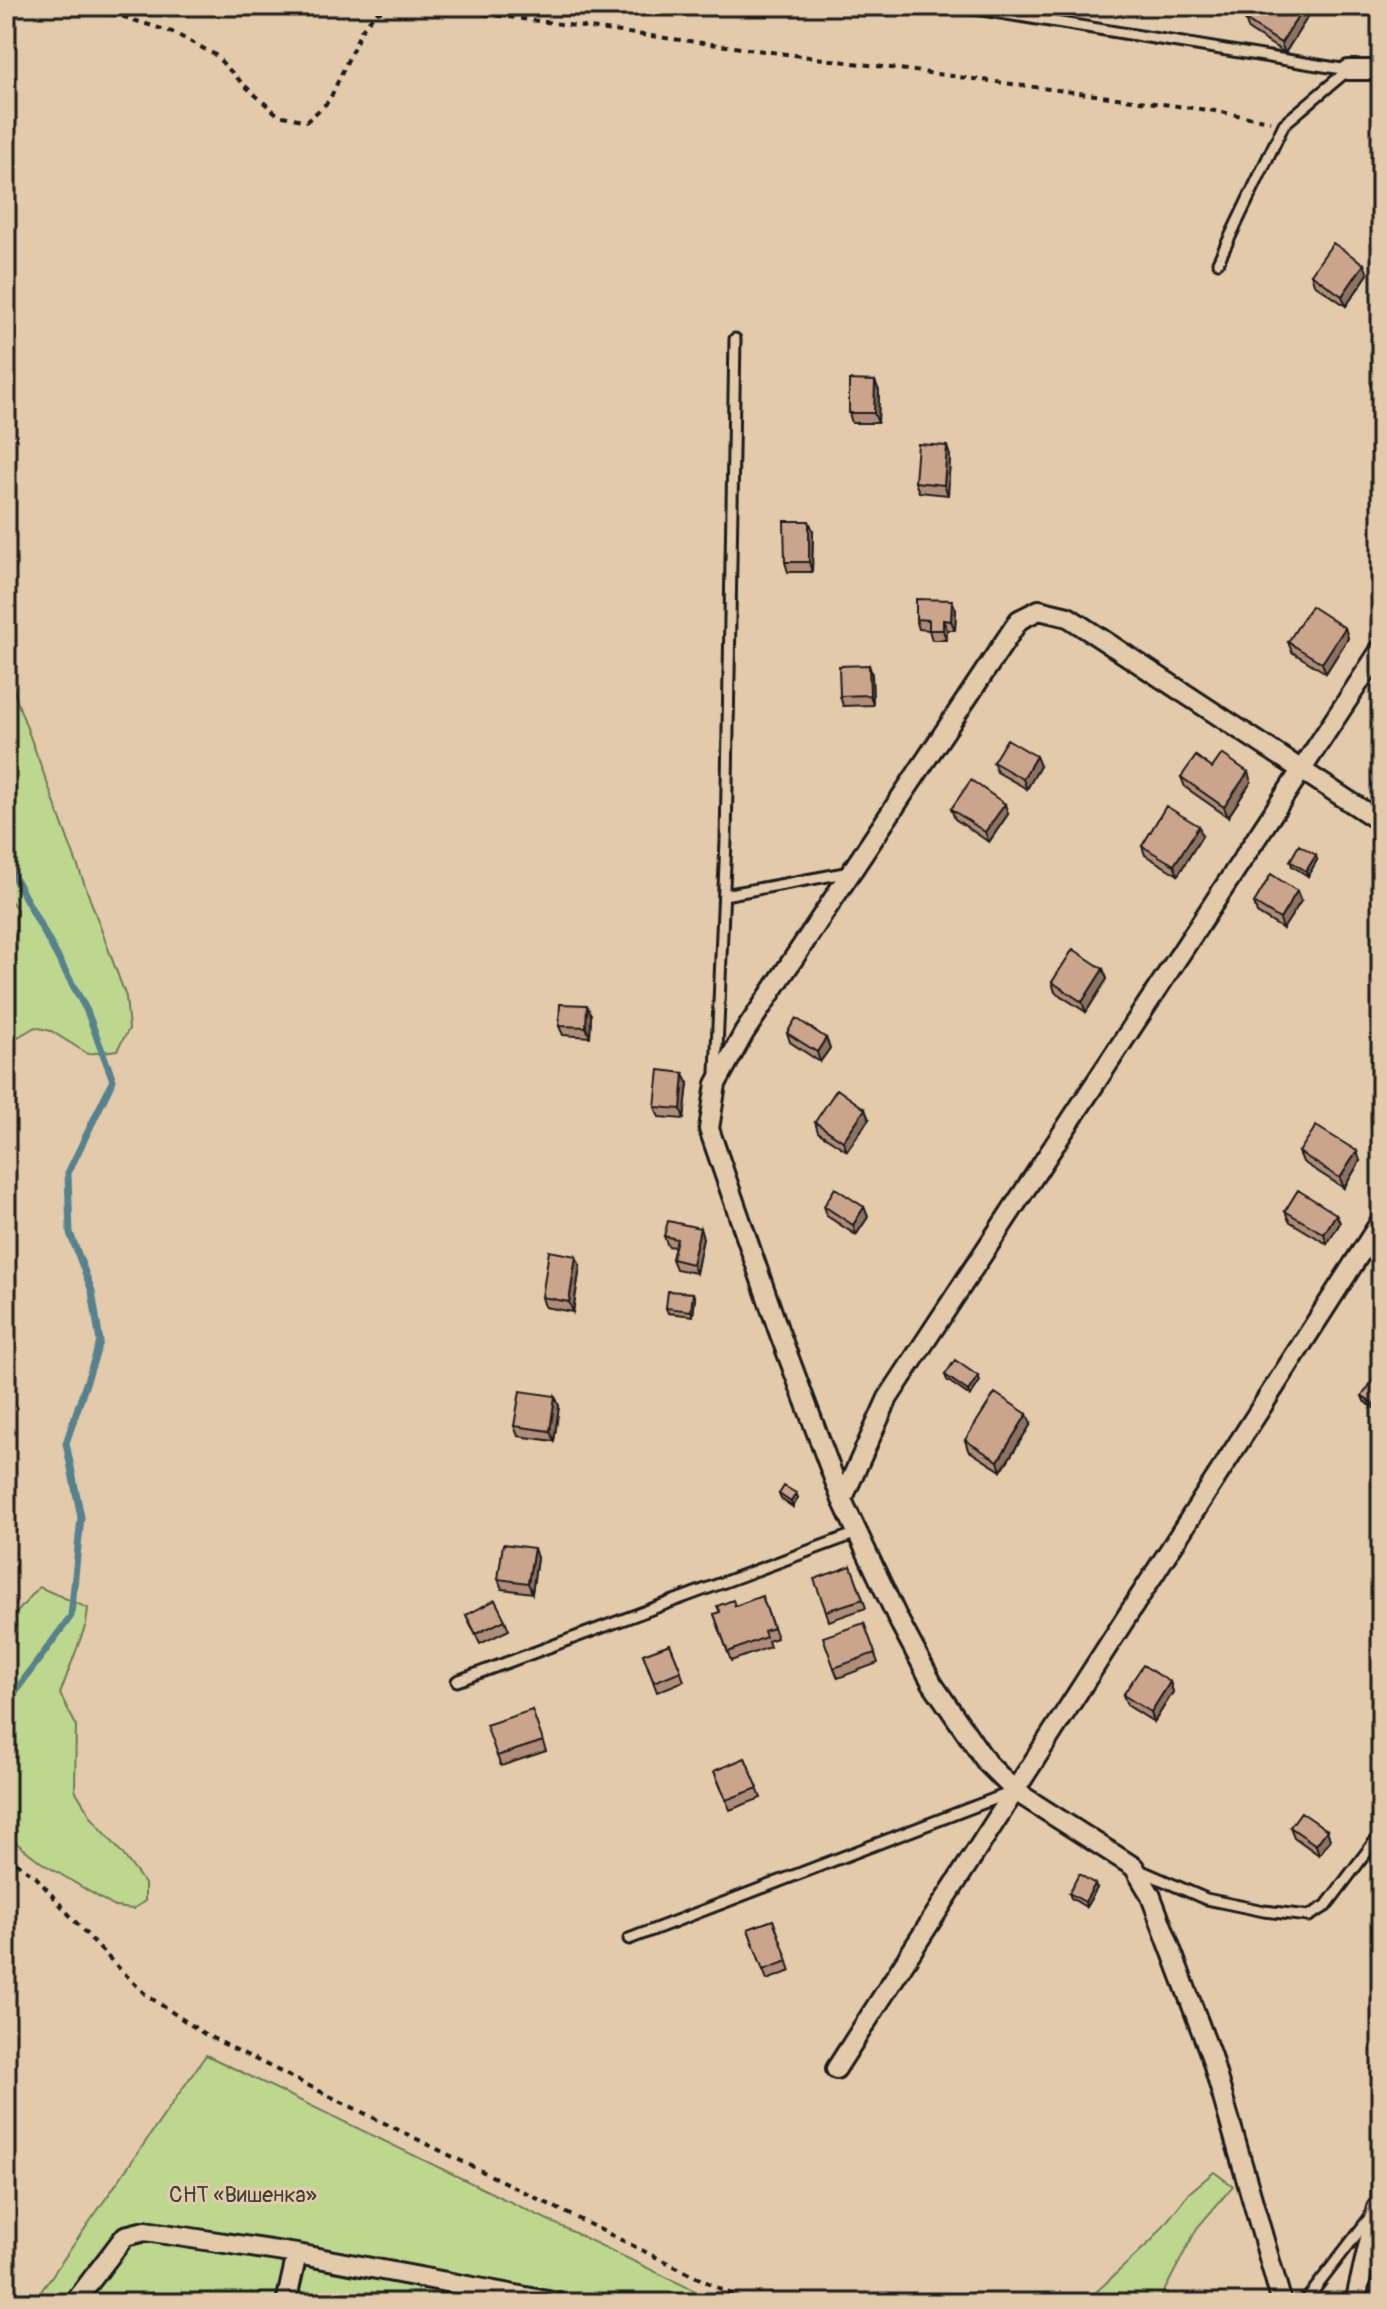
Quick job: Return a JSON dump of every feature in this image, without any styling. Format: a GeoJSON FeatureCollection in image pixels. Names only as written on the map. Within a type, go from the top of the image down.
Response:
{"type":"FeatureCollection","features":[{"type":"Feature","properties":{"kind":"street"},"geometry":{"type":"LineString","coordinates":[[1348,70],[1381,70]]}},
{"type":"Feature","properties":{"kind":"street"},"geometry":{"type":"LineString","coordinates":[[1282,2303],[1211,2056],[1150,1894],[1134,1867],[1015,1791],[987,1763],[932,1683],[842,1500],[778,1329],[709,1129],[716,1084],[744,1033],[1019,620],[1039,610],[1068,617],[1381,822]]}},
{"type":"Feature","properties":{"kind":"street"},"geometry":{"type":"LineString","coordinates":[[842,1500],[888,1398],[1381,649]]}},
{"type":"Feature","properties":{"kind":"street"},"geometry":{"type":"LineString","coordinates":[[836,2069],[1381,1221]]}},
{"type":"Feature","properties":{"kind":"street"},"geometry":{"type":"LineString","coordinates":[[1355,2303],[1379,2206]]}},
{"type":"Feature","properties":{"kind":"street"},"geometry":{"type":"LineString","coordinates":[[74,2303],[125,2236],[145,2231],[297,2254],[528,2301],[558,2303]]}},
{"type":"Feature","properties":{"kind":"street"},"geometry":{"type":"LineString","coordinates":[[286,2303],[297,2254]]}},
{"type":"Feature","properties":{"kind":"lane"},"geometry":{"type":"LineString","coordinates":[[958,6],[1348,70]]}},
{"type":"Feature","properties":{"kind":"lane"},"geometry":{"type":"LineString","coordinates":[[1218,262],[1284,124],[1348,70]]}},
{"type":"Feature","properties":{"kind":"lane"},"geometry":{"type":"LineString","coordinates":[[716,1084],[724,895],[735,339]]}},
{"type":"Feature","properties":{"kind":"lane"},"geometry":{"type":"LineString","coordinates":[[724,895],[852,871]]}},
{"type":"Feature","properties":{"kind":"lane"},"geometry":{"type":"LineString","coordinates":[[457,1681],[857,1533]]}},
{"type":"Feature","properties":{"kind":"lane"},"geometry":{"type":"LineString","coordinates":[[629,1939],[1015,1791]]}},
{"type":"Feature","properties":{"kind":"lane"},"geometry":{"type":"LineString","coordinates":[[1134,1867],[1206,1899],[1309,1916],[1326,1906],[1381,1833]]}},
{"type":"Feature","properties":{"kind":"lane"},"geometry":{"type":"LineString","coordinates":[[1304,2303],[1379,2206],[1381,2076]]}},
{"type":"Feature","properties":{"kind":"path"},"geometry":{"type":"LineString","coordinates":[[88,6],[172,32],[214,54],[278,115],[307,121],[329,101],[362,29],[377,12],[400,6]]}},
{"type":"Feature","properties":{"kind":"path"},"geometry":{"type":"LineString","coordinates":[[425,6],[1200,109],[1284,124]]}},
{"type":"Feature","properties":{"kind":"path"},"geometry":{"type":"LineString","coordinates":[[6,1855],[36,1877],[95,1944],[145,1994],[206,2035],[749,2303]]}},
{"type":"Feature","properties":{"kind":"green space"},"geometry":{"type":"Polygon","coordinates":[[[6,660],[17,701],[126,997],[129,1029],[117,1050],[88,1054],[51,1031],[35,1027],[6,1044],[6,946],[16,938],[17,909],[6,895],[6,660]]]}},
{"type":"Feature","properties":{"kind":"green space"},"geometry":{"type":"Polygon","coordinates":[[[39,1587],[88,1608],[86,1624],[60,1694],[76,1725],[75,1790],[92,1818],[145,1884],[145,1901],[133,1909],[115,1907],[42,1863],[6,1835],[6,1625],[39,1587]]]}},
{"type":"Feature","properties":{"kind":"green space","name":"СНТ «Вишенка»"},"geometry":{"type":"Polygon","coordinates":[[[206,2055],[720,2303],[33,2303],[206,2055]]]}},
{"type":"Feature","properties":{"kind":"green space"},"geometry":{"type":"Polygon","coordinates":[[[1214,2172],[1233,2186],[1197,2228],[1158,2303],[1090,2303],[1094,2294],[1152,2240],[1190,2192],[1214,2172]]]}},
{"type":"Feature","properties":{"kind":"building"},"geometry":{"type":"Polygon","coordinates":[[[1254,6],[1305,6],[1281,43],[1245,20],[1254,6]]]}},
{"type":"Feature","properties":{"kind":"building"},"geometry":{"type":"Polygon","coordinates":[[[1333,243],[1364,264],[1342,296],[1311,274],[1333,243]]]}},
{"type":"Feature","properties":{"kind":"building"},"geometry":{"type":"Polygon","coordinates":[[[849,380],[875,381],[874,413],[849,413],[849,380]]]}},
{"type":"Feature","properties":{"kind":"building"},"geometry":{"type":"Polygon","coordinates":[[[918,444],[947,446],[944,485],[915,482],[918,444]]]}},
{"type":"Feature","properties":{"kind":"building"},"geometry":{"type":"Polygon","coordinates":[[[784,521],[809,521],[809,562],[785,562],[784,521]]]}},
{"type":"Feature","properties":{"kind":"building"},"geometry":{"type":"Polygon","coordinates":[[[916,599],[952,600],[951,621],[943,620],[943,630],[929,630],[929,620],[916,619],[916,599]]]}},
{"type":"Feature","properties":{"kind":"building"},"geometry":{"type":"Polygon","coordinates":[[[1311,606],[1345,628],[1322,663],[1288,642],[1311,606]]]}},
{"type":"Feature","properties":{"kind":"building"},"geometry":{"type":"Polygon","coordinates":[[[869,665],[870,695],[840,696],[839,666],[869,665]]]}},
{"type":"Feature","properties":{"kind":"building"},"geometry":{"type":"Polygon","coordinates":[[[1007,739],[1036,756],[1023,779],[993,762],[1007,739]]]}},
{"type":"Feature","properties":{"kind":"building"},"geometry":{"type":"Polygon","coordinates":[[[1222,754],[1248,772],[1224,807],[1181,777],[1196,756],[1212,768],[1222,754]]]}},
{"type":"Feature","properties":{"kind":"building"},"geometry":{"type":"Polygon","coordinates":[[[971,780],[1005,804],[985,832],[951,809],[971,780]]]}},
{"type":"Feature","properties":{"kind":"building"},"geometry":{"type":"Polygon","coordinates":[[[1166,806],[1199,826],[1174,865],[1142,846],[1166,806]]]}},
{"type":"Feature","properties":{"kind":"building"},"geometry":{"type":"Polygon","coordinates":[[[1299,845],[1316,855],[1306,871],[1290,861],[1299,845]]]}},
{"type":"Feature","properties":{"kind":"building"},"geometry":{"type":"Polygon","coordinates":[[[1271,874],[1297,891],[1280,919],[1254,903],[1271,874]]]}},
{"type":"Feature","properties":{"kind":"building"},"geometry":{"type":"Polygon","coordinates":[[[1073,949],[1103,969],[1082,1002],[1052,982],[1073,949]]]}},
{"type":"Feature","properties":{"kind":"building"},"geometry":{"type":"Polygon","coordinates":[[[560,1004],[587,1005],[586,1027],[559,1026],[560,1004]]]}},
{"type":"Feature","properties":{"kind":"building"},"geometry":{"type":"Polygon","coordinates":[[[796,1018],[826,1038],[817,1052],[787,1033],[796,1018]]]}},
{"type":"Feature","properties":{"kind":"building"},"geometry":{"type":"Polygon","coordinates":[[[659,1070],[684,1073],[681,1109],[655,1107],[659,1070]]]}},
{"type":"Feature","properties":{"kind":"building"},"geometry":{"type":"Polygon","coordinates":[[[837,1089],[865,1109],[843,1141],[815,1122],[837,1089]]]}},
{"type":"Feature","properties":{"kind":"building"},"geometry":{"type":"Polygon","coordinates":[[[1316,1126],[1357,1151],[1340,1178],[1299,1152],[1316,1126]]]}},
{"type":"Feature","properties":{"kind":"building"},"geometry":{"type":"Polygon","coordinates":[[[835,1188],[864,1207],[853,1225],[824,1206],[835,1188]]]}},
{"type":"Feature","properties":{"kind":"building"},"geometry":{"type":"Polygon","coordinates":[[[1298,1190],[1336,1214],[1324,1234],[1285,1211],[1298,1190]]]}},
{"type":"Feature","properties":{"kind":"building"},"geometry":{"type":"Polygon","coordinates":[[[668,1221],[700,1228],[692,1264],[672,1259],[677,1239],[664,1236],[668,1221]]]}},
{"type":"Feature","properties":{"kind":"building"},"geometry":{"type":"Polygon","coordinates":[[[549,1251],[576,1256],[569,1302],[542,1297],[549,1251]]]}},
{"type":"Feature","properties":{"kind":"building"},"geometry":{"type":"Polygon","coordinates":[[[668,1291],[693,1293],[691,1311],[666,1308],[668,1291]]]}},
{"type":"Feature","properties":{"kind":"building"},"geometry":{"type":"Polygon","coordinates":[[[955,1360],[978,1376],[968,1391],[945,1375],[955,1360]]]}},
{"type":"Feature","properties":{"kind":"building"},"geometry":{"type":"Polygon","coordinates":[[[1376,1376],[1381,1379],[1380,1409],[1362,1396],[1376,1376]]]}},
{"type":"Feature","properties":{"kind":"building"},"geometry":{"type":"Polygon","coordinates":[[[520,1391],[555,1396],[550,1431],[514,1426],[520,1391]]]}},
{"type":"Feature","properties":{"kind":"building"},"geometry":{"type":"Polygon","coordinates":[[[995,1393],[1027,1414],[998,1461],[965,1440],[995,1393]]]}},
{"type":"Feature","properties":{"kind":"building"},"geometry":{"type":"Polygon","coordinates":[[[784,1486],[796,1493],[791,1502],[779,1494],[784,1486]]]}},
{"type":"Feature","properties":{"kind":"building"},"geometry":{"type":"Polygon","coordinates":[[[503,1544],[534,1548],[528,1583],[498,1579],[503,1544]]]}},
{"type":"Feature","properties":{"kind":"building"},"geometry":{"type":"Polygon","coordinates":[[[851,1566],[863,1599],[826,1611],[814,1579],[851,1566]]]}},
{"type":"Feature","properties":{"kind":"building"},"geometry":{"type":"Polygon","coordinates":[[[762,1596],[773,1628],[764,1631],[766,1637],[728,1652],[714,1614],[720,1612],[717,1606],[733,1600],[735,1606],[762,1596]]]}},
{"type":"Feature","properties":{"kind":"building"},"geometry":{"type":"Polygon","coordinates":[[[495,1600],[505,1620],[476,1634],[466,1615],[495,1600]]]}},
{"type":"Feature","properties":{"kind":"building"},"geometry":{"type":"Polygon","coordinates":[[[864,1623],[875,1653],[834,1668],[823,1637],[864,1623]]]}},
{"type":"Feature","properties":{"kind":"building"},"geometry":{"type":"Polygon","coordinates":[[[670,1644],[681,1671],[654,1682],[643,1654],[670,1644]]]}},
{"type":"Feature","properties":{"kind":"building"},"geometry":{"type":"Polygon","coordinates":[[[1143,1665],[1170,1682],[1151,1712],[1123,1695],[1143,1665]]]}},
{"type":"Feature","properties":{"kind":"building"},"geometry":{"type":"Polygon","coordinates":[[[532,1710],[543,1741],[497,1756],[486,1725],[532,1710]]]}},
{"type":"Feature","properties":{"kind":"building"},"geometry":{"type":"Polygon","coordinates":[[[745,1758],[758,1788],[726,1800],[714,1771],[745,1758]]]}},
{"type":"Feature","properties":{"kind":"building"},"geometry":{"type":"Polygon","coordinates":[[[1301,1812],[1327,1830],[1316,1845],[1290,1827],[1301,1812]]]}},
{"type":"Feature","properties":{"kind":"building"},"geometry":{"type":"Polygon","coordinates":[[[1079,1874],[1095,1884],[1085,1902],[1069,1893],[1079,1874]]]}},
{"type":"Feature","properties":{"kind":"building"},"geometry":{"type":"Polygon","coordinates":[[[773,1920],[788,1961],[763,1970],[748,1929],[773,1920]]]}},
{"type":"Feature","properties":{"kind":"waterway"},"geometry":{"type":"LineString","coordinates":[[6,857],[8,866],[87,1011],[113,1080],[68,1173],[70,1233],[92,1291],[100,1342],[66,1443],[81,1517],[71,1616],[6,1704]]}}]}
